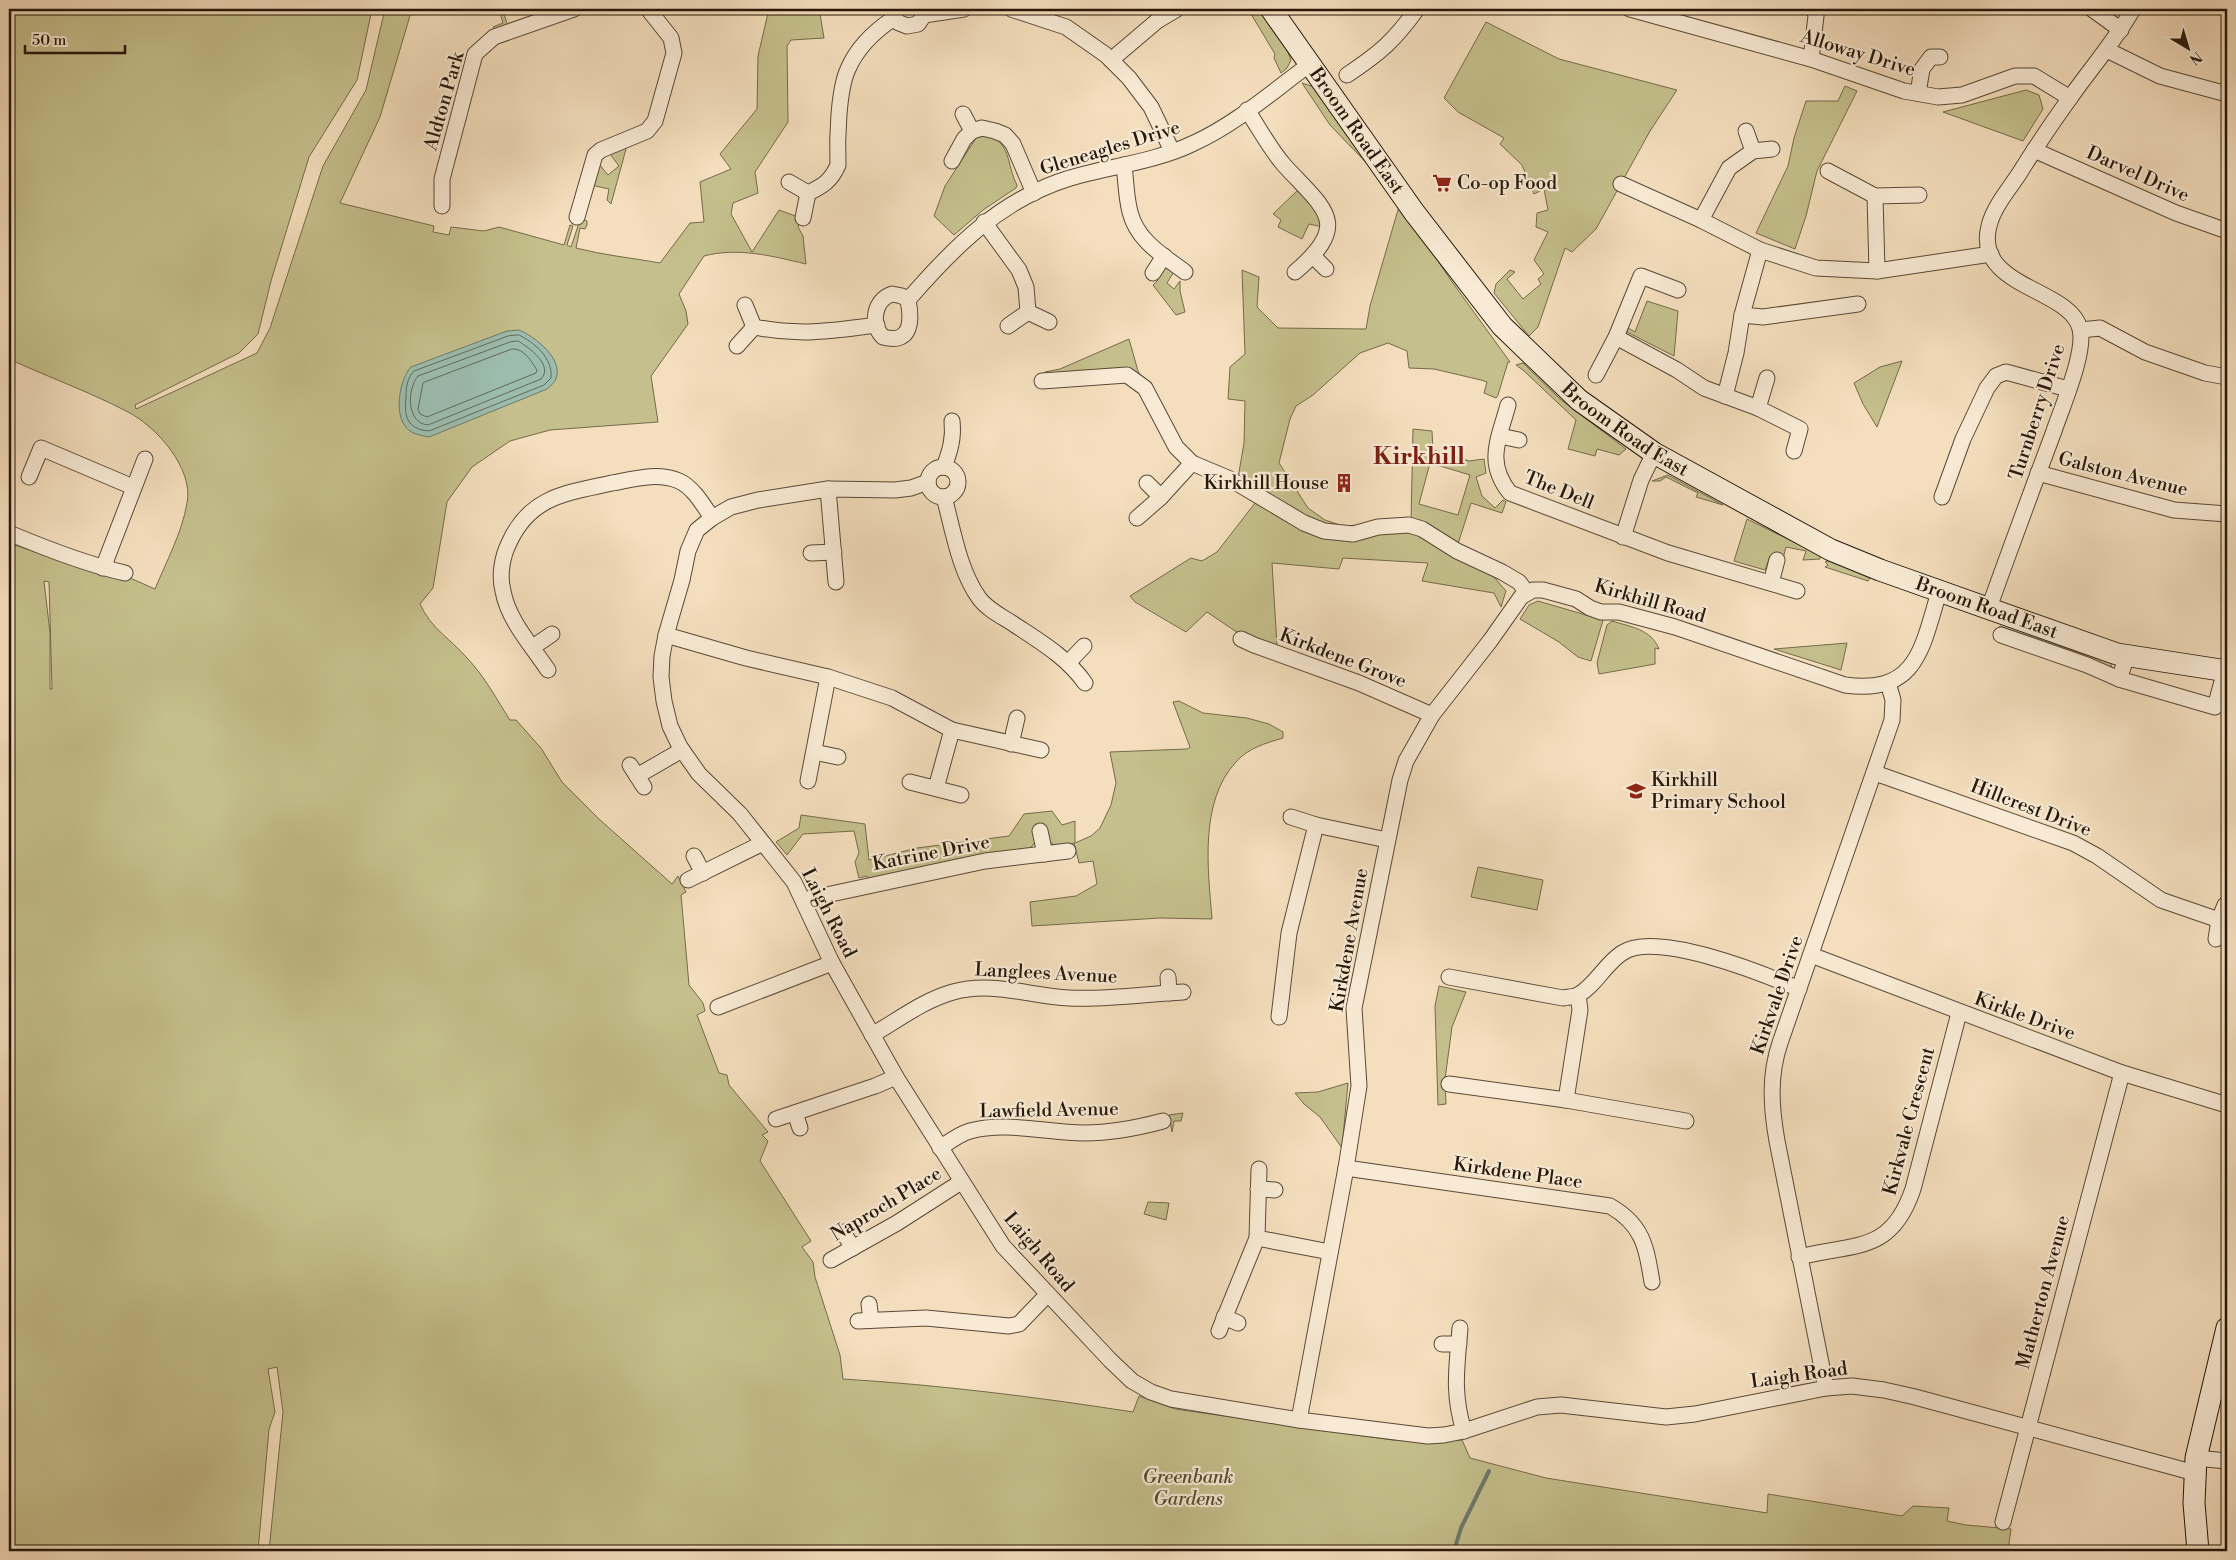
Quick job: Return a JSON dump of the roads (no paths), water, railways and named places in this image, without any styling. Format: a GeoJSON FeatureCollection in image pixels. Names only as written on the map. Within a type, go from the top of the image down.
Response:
{"type":"FeatureCollection","features":[{"type":"Feature","properties":{"kind":"street","name":"Aldton Park"},"geometry":{"type":"LineString","coordinates":[[442,206],[442,179],[475,54],[494,37],[574,9]]}},
{"type":"Feature","properties":{"kind":"street"},"geometry":{"type":"LineString","coordinates":[[577,217],[594,156],[601,150],[647,132],[655,121],[674,53],[670,38],[648,9]]}},
{"type":"Feature","properties":{"kind":"street"},"geometry":{"type":"LineString","coordinates":[[808,193],[826,184],[833,176],[838,165],[842,91],[848,69],[861,48],[893,13],[901,25],[912,26],[918,24],[924,12],[964,9]]}},
{"type":"Feature","properties":{"kind":"street"},"geometry":{"type":"LineString","coordinates":[[1012,9],[1066,28],[1111,60],[1129,78],[1151,107],[1172,152]]}},
{"type":"Feature","properties":{"kind":"street"},"geometry":{"type":"LineString","coordinates":[[1111,60],[1157,21],[1177,9]]}},
{"type":"Feature","properties":{"kind":"street","name":"Broom Road East"},"geometry":{"type":"LineString","coordinates":[[1271,9],[1414,212],[1502,326],[1579,400],[1654,453],[1831,550],[1940,592],[2117,654],[2226,671],[2215,707],[2119,679],[2087,665],[2001,635]]}},
{"type":"Feature","properties":{"kind":"street"},"geometry":{"type":"LineString","coordinates":[[1347,75],[1382,51],[1399,33],[1417,9]]}},
{"type":"Feature","properties":{"kind":"street","name":"Alloway Drive"},"geometry":{"type":"LineString","coordinates":[[1630,9],[1811,59],[1918,93],[1938,97],[1962,95],[2016,76],[2034,76],[2070,98]]}},
{"type":"Feature","properties":{"kind":"street"},"geometry":{"type":"LineString","coordinates":[[1811,59],[1816,16],[1814,9]]}},
{"type":"Feature","properties":{"kind":"street"},"geometry":{"type":"LineString","coordinates":[[2092,9],[2121,30]]}},
{"type":"Feature","properties":{"kind":"street","name":"Turnberry Drive"},"geometry":{"type":"LineString","coordinates":[[1989,608],[2068,389],[2080,350],[2081,330],[2078,323],[2066,309],[2008,276],[1997,264],[1989,246],[1989,226],[2008,190],[2034,150],[2070,98],[2107,50],[2133,9]]}},
{"type":"Feature","properties":{"kind":"street"},"geometry":{"type":"LineString","coordinates":[[2107,50],[2160,76],[2227,94]]}},
{"type":"Feature","properties":{"kind":"street"},"geometry":{"type":"LineString","coordinates":[[1918,93],[1922,69],[1931,57],[1940,57]]}},
{"type":"Feature","properties":{"kind":"street","name":"Gleneagles Drive"},"geometry":{"type":"LineString","coordinates":[[908,300],[960,243],[984,222],[1034,193],[1069,179],[1172,152],[1211,134],[1310,64]]}},
{"type":"Feature","properties":{"kind":"street"},"geometry":{"type":"LineString","coordinates":[[1247,110],[1282,163],[1318,200],[1326,212],[1329,227],[1324,241],[1313,256],[1295,272]]}},
{"type":"Feature","properties":{"kind":"street"},"geometry":{"type":"LineString","coordinates":[[963,114],[972,131]]}},
{"type":"Feature","properties":{"kind":"street"},"geometry":{"type":"LineString","coordinates":[[952,161],[964,139],[972,131],[982,128],[995,130],[1013,144],[1034,193]]}},
{"type":"Feature","properties":{"kind":"street"},"geometry":{"type":"LineString","coordinates":[[1746,131],[1753,151]]}},
{"type":"Feature","properties":{"kind":"street"},"geometry":{"type":"LineString","coordinates":[[1701,220],[1729,168],[1753,151],[1772,149]]}},
{"type":"Feature","properties":{"kind":"street","name":"Darvel Drive"},"geometry":{"type":"LineString","coordinates":[[2034,150],[2176,213],[2227,230]]}},
{"type":"Feature","properties":{"kind":"street"},"geometry":{"type":"LineString","coordinates":[[1124,165],[1130,213],[1136,227],[1144,239],[1185,272]]}},
{"type":"Feature","properties":{"kind":"street"},"geometry":{"type":"LineString","coordinates":[[1828,171],[1875,196],[1919,195]]}},
{"type":"Feature","properties":{"kind":"street"},"geometry":{"type":"LineString","coordinates":[[789,182],[808,193]]}},
{"type":"Feature","properties":{"kind":"street"},"geometry":{"type":"LineString","coordinates":[[1621,184],[1701,220],[1760,250],[1816,268],[1877,271],[1992,254]]}},
{"type":"Feature","properties":{"kind":"street"},"geometry":{"type":"LineString","coordinates":[[803,218],[808,193]]}},
{"type":"Feature","properties":{"kind":"street"},"geometry":{"type":"LineString","coordinates":[[1875,196],[1877,271]]}},
{"type":"Feature","properties":{"kind":"street"},"geometry":{"type":"LineString","coordinates":[[984,222],[1019,270],[1026,287],[1028,312]]}},
{"type":"Feature","properties":{"kind":"street"},"geometry":{"type":"LineString","coordinates":[[1725,396],[1736,353],[1742,315],[1760,250]]}},
{"type":"Feature","properties":{"kind":"street"},"geometry":{"type":"LineString","coordinates":[[1153,273],[1164,256]]}},
{"type":"Feature","properties":{"kind":"street"},"geometry":{"type":"LineString","coordinates":[[1313,256],[1326,269]]}},
{"type":"Feature","properties":{"kind":"street"},"geometry":{"type":"LineString","coordinates":[[1596,375],[1616,337],[1641,276],[1678,290]]}},
{"type":"Feature","properties":{"kind":"street"},"geometry":{"type":"LineString","coordinates":[[897,294],[908,300],[910,324],[904,336],[896,338],[883,336],[877,326],[876,309],[878,302],[884,296],[897,294]]}},
{"type":"Feature","properties":{"kind":"street"},"geometry":{"type":"LineString","coordinates":[[1742,315],[1763,317],[1858,304]]}},
{"type":"Feature","properties":{"kind":"street"},"geometry":{"type":"LineString","coordinates":[[745,305],[754,327]]}},
{"type":"Feature","properties":{"kind":"street"},"geometry":{"type":"LineString","coordinates":[[1028,312],[1049,322]]}},
{"type":"Feature","properties":{"kind":"street"},"geometry":{"type":"LineString","coordinates":[[1008,326],[1028,312]]}},
{"type":"Feature","properties":{"kind":"street"},"geometry":{"type":"LineString","coordinates":[[754,327],[778,332],[811,334],[877,326]]}},
{"type":"Feature","properties":{"kind":"street"},"geometry":{"type":"LineString","coordinates":[[737,346],[754,327]]}},
{"type":"Feature","properties":{"kind":"street"},"geometry":{"type":"LineString","coordinates":[[2081,330],[2100,328],[2145,352],[2205,373],[2227,377]]}},
{"type":"Feature","properties":{"kind":"street"},"geometry":{"type":"LineString","coordinates":[[1616,337],[1677,370],[1704,388],[1758,408],[1800,429],[1794,451]]}},
{"type":"Feature","properties":{"kind":"street"},"geometry":{"type":"LineString","coordinates":[[1942,497],[1963,439],[1987,388],[1996,376],[2006,372],[2068,389]]}},
{"type":"Feature","properties":{"kind":"street"},"geometry":{"type":"LineString","coordinates":[[1042,381],[1105,375],[1127,376],[1145,388],[1176,447],[1192,463],[1230,479],[1304,523],[1324,531],[1352,534],[1378,527],[1408,526],[1422,529],[1457,551],[1502,572],[1518,582],[1527,593]]}},
{"type":"Feature","properties":{"kind":"street"},"geometry":{"type":"LineString","coordinates":[[1758,408],[1767,378]]}},
{"type":"Feature","properties":{"kind":"street","name":"The Dell"},"geometry":{"type":"LineString","coordinates":[[1508,405],[1494,456],[1499,475],[1510,493],[1673,555],[1797,591]]}},
{"type":"Feature","properties":{"kind":"street"},"geometry":{"type":"LineString","coordinates":[[944,467],[954,434],[952,420]]}},
{"type":"Feature","properties":{"kind":"street"},"geometry":{"type":"LineString","coordinates":[[1500,436],[1519,440]]}},
{"type":"Feature","properties":{"kind":"street"},"geometry":{"type":"LineString","coordinates":[[29,477],[41,448],[133,487]]}},
{"type":"Feature","properties":{"kind":"street"},"geometry":{"type":"LineString","coordinates":[[1623,537],[1641,480],[1654,453]]}},
{"type":"Feature","properties":{"kind":"street"},"geometry":{"type":"LineString","coordinates":[[103,568],[145,459]]}},
{"type":"Feature","properties":{"kind":"street"},"geometry":{"type":"LineString","coordinates":[[1137,518],[1161,497],[1192,463]]}},
{"type":"Feature","properties":{"kind":"street"},"geometry":{"type":"LineString","coordinates":[[944,467],[953,471],[958,480],[956,490],[949,496],[944,497],[935,495],[928,482],[935,470],[944,467]]}},
{"type":"Feature","properties":{"kind":"street","name":"Galston Avenue"},"geometry":{"type":"LineString","coordinates":[[2038,473],[2174,510],[2227,514]]}},
{"type":"Feature","properties":{"kind":"street"},"geometry":{"type":"LineString","coordinates":[[548,670],[509,610],[502,591],[502,569],[505,551],[514,530],[527,514],[544,502],[562,494],[662,476],[681,482],[697,497],[712,518]]}},
{"type":"Feature","properties":{"kind":"street","name":"Laigh Road"},"geometry":{"type":"LineString","coordinates":[[928,482],[911,488],[895,490],[828,489],[731,507],[696,530],[688,551],[666,636],[661,677],[664,702],[670,726],[682,750],[700,774],[740,814],[781,864],[803,900],[832,963],[896,1077],[1002,1246],[1132,1381],[1151,1392],[1171,1399],[1299,1420],[1428,1436],[1444,1436],[1464,1431],[1537,1406],[1561,1405],[1666,1417],[1696,1414],[1826,1388],[1852,1386],[1884,1390],[2028,1427],[2195,1466],[2227,1461]]}},
{"type":"Feature","properties":{"kind":"street"},"geometry":{"type":"LineString","coordinates":[[1147,483],[1161,497]]}},
{"type":"Feature","properties":{"kind":"street"},"geometry":{"type":"LineString","coordinates":[[828,489],[836,582]]}},
{"type":"Feature","properties":{"kind":"street"},"geometry":{"type":"LineString","coordinates":[[944,497],[966,573],[979,598],[989,608],[1058,654],[1085,683]]}},
{"type":"Feature","properties":{"kind":"street"},"geometry":{"type":"LineString","coordinates":[[9,533],[47,549],[103,568],[125,573]]}},
{"type":"Feature","properties":{"kind":"street"},"geometry":{"type":"LineString","coordinates":[[811,553],[834,552]]}},
{"type":"Feature","properties":{"kind":"street"},"geometry":{"type":"LineString","coordinates":[[1771,583],[1777,560]]}},
{"type":"Feature","properties":{"kind":"street","name":"Kirkhill Road"},"geometry":{"type":"LineString","coordinates":[[1527,593],[1534,590],[1543,590],[1556,593],[1576,599],[1590,608],[1601,612],[1619,612],[1675,628],[1844,685],[1863,687],[1888,683],[1905,673],[1921,651],[1940,592]]}},
{"type":"Feature","properties":{"kind":"street","name":"Kirkdene Avenue"},"geometry":{"type":"LineString","coordinates":[[1299,1420],[1346,1168],[1359,1086],[1354,1008],[1387,840],[1406,760],[1432,716],[1490,641],[1521,597],[1527,593]]}},
{"type":"Feature","properties":{"kind":"street"},"geometry":{"type":"LineString","coordinates":[[532,647],[552,634]]}},
{"type":"Feature","properties":{"kind":"street"},"geometry":{"type":"LineString","coordinates":[[666,636],[828,678],[892,698],[952,730],[1041,750]]}},
{"type":"Feature","properties":{"kind":"street"},"geometry":{"type":"LineString","coordinates":[[1068,663],[1084,646]]}},
{"type":"Feature","properties":{"kind":"street","name":"Kirkdene Grove"},"geometry":{"type":"LineString","coordinates":[[1248,647],[1359,683],[1432,716]]}},
{"type":"Feature","properties":{"kind":"street"},"geometry":{"type":"LineString","coordinates":[[2119,679],[2127,656]]}},
{"type":"Feature","properties":{"kind":"street"},"geometry":{"type":"LineString","coordinates":[[808,781],[828,678]]}},
{"type":"Feature","properties":{"kind":"street","name":"Kirkvale Drive"},"geometry":{"type":"LineString","coordinates":[[1826,1388],[1799,1257],[1772,1110],[1772,1075],[1775,1057],[1875,773],[1893,710],[1893,700],[1888,683]]}},
{"type":"Feature","properties":{"kind":"street"},"geometry":{"type":"LineString","coordinates":[[1011,744],[1017,718]]}},
{"type":"Feature","properties":{"kind":"street"},"geometry":{"type":"LineString","coordinates":[[936,788],[952,730]]}},
{"type":"Feature","properties":{"kind":"street"},"geometry":{"type":"LineString","coordinates":[[637,776],[682,750]]}},
{"type":"Feature","properties":{"kind":"street"},"geometry":{"type":"LineString","coordinates":[[814,752],[838,757]]}},
{"type":"Feature","properties":{"kind":"street","name":"Hillcrest Drive"},"geometry":{"type":"LineString","coordinates":[[1875,773],[2073,843],[2097,856],[2161,900],[2219,920]]}},
{"type":"Feature","properties":{"kind":"street"},"geometry":{"type":"LineString","coordinates":[[910,782],[961,795]]}},
{"type":"Feature","properties":{"kind":"street"},"geometry":{"type":"LineString","coordinates":[[1291,817],[1316,825],[1387,840]]}},
{"type":"Feature","properties":{"kind":"street"},"geometry":{"type":"LineString","coordinates":[[1279,1017],[1288,1001],[1289,933],[1316,825]]}},
{"type":"Feature","properties":{"kind":"street"},"geometry":{"type":"LineString","coordinates":[[1040,831],[1045,854]]}},
{"type":"Feature","properties":{"kind":"street"},"geometry":{"type":"LineString","coordinates":[[688,880],[763,843]]}},
{"type":"Feature","properties":{"kind":"street","name":"Katrine Drive"},"geometry":{"type":"LineString","coordinates":[[803,900],[985,860],[1068,851]]}},
{"type":"Feature","properties":{"kind":"street"},"geometry":{"type":"LineString","coordinates":[[694,856],[703,873]]}},
{"type":"Feature","properties":{"kind":"street"},"geometry":{"type":"LineString","coordinates":[[2216,939],[2219,920],[2225,906]]}},
{"type":"Feature","properties":{"kind":"street"},"geometry":{"type":"LineString","coordinates":[[1449,977],[1550,998],[1563,998],[1578,995],[1591,984],[1608,963],[1624,951],[1655,946],[1715,957],[1763,973],[1799,989]]}},
{"type":"Feature","properties":{"kind":"street","name":"Kirkle Drive"},"geometry":{"type":"LineString","coordinates":[[1811,956],[1958,1013],[2122,1073],[2227,1105]]}},
{"type":"Feature","properties":{"kind":"street"},"geometry":{"type":"LineString","coordinates":[[718,1007],[735,1008],[832,963]]}},
{"type":"Feature","properties":{"kind":"street","name":"Langlees Avenue"},"geometry":{"type":"LineString","coordinates":[[872,1035],[932,999],[969,989],[1016,990],[1075,998],[1108,999],[1176,993],[1168,977]]}},
{"type":"Feature","properties":{"kind":"street"},"geometry":{"type":"LineString","coordinates":[[1566,1100],[1580,1010],[1578,995]]}},
{"type":"Feature","properties":{"kind":"street","name":"Kirkvale Crescent"},"geometry":{"type":"LineString","coordinates":[[1799,1257],[1860,1245],[1878,1238],[1898,1222],[1913,1189],[1958,1013]]}},
{"type":"Feature","properties":{"kind":"street","name":"Matherton Avenue"},"geometry":{"type":"LineString","coordinates":[[2002,1522],[2122,1073]]}},
{"type":"Feature","properties":{"kind":"street"},"geometry":{"type":"LineString","coordinates":[[776,1119],[881,1084],[896,1077]]}},
{"type":"Feature","properties":{"kind":"street"},"geometry":{"type":"LineString","coordinates":[[1449,1084],[1566,1100],[1686,1121]]}},
{"type":"Feature","properties":{"kind":"street"},"geometry":{"type":"LineString","coordinates":[[795,1113],[800,1128]]}},
{"type":"Feature","properties":{"kind":"street","name":"Lawfield Avenue"},"geometry":{"type":"LineString","coordinates":[[940,1148],[969,1132],[982,1129],[1018,1128],[1054,1133],[1133,1135],[1163,1121]]}},
{"type":"Feature","properties":{"kind":"street","name":"Kirkdene Place"},"geometry":{"type":"LineString","coordinates":[[1346,1168],[1610,1206],[1626,1216],[1636,1228],[1655,1271]]}},
{"type":"Feature","properties":{"kind":"street"},"geometry":{"type":"LineString","coordinates":[[1238,1323],[1221,1324],[1256,1238],[1259,1169]]}},
{"type":"Feature","properties":{"kind":"street","name":"Naproch Place"},"geometry":{"type":"LineString","coordinates":[[830,1260],[897,1223],[961,1182]]}},
{"type":"Feature","properties":{"kind":"street"},"geometry":{"type":"LineString","coordinates":[[1258,1188],[1275,1190]]}},
{"type":"Feature","properties":{"kind":"street"},"geometry":{"type":"LineString","coordinates":[[843,1232],[853,1248]]}},
{"type":"Feature","properties":{"kind":"street"},"geometry":{"type":"LineString","coordinates":[[1256,1238],[1330,1252]]}},
{"type":"Feature","properties":{"kind":"street"},"geometry":{"type":"LineString","coordinates":[[869,1304],[864,1320],[926,1318],[1010,1326],[1019,1324],[1048,1294]]}},
{"type":"Feature","properties":{"kind":"street"},"geometry":{"type":"LineString","coordinates":[[1460,1328],[1455,1390],[1458,1413],[1464,1431]]}},
{"type":"Feature","properties":{"kind":"street"},"geometry":{"type":"LineString","coordinates":[[2198,1551],[2194,1503],[2195,1466],[2227,1328]]}},
{"type":"Feature","properties":{"kind":"street"},"geometry":{"type":"LineString","coordinates":[[1442,1344],[1459,1344]]}},
{"type":"Feature","properties":{"kind":"water"},"geometry":{"type":"Polygon","coordinates":[[[519,330],[540,343],[547,350],[556,365],[555,381],[547,389],[429,437],[419,435],[407,429],[402,420],[399,404],[401,387],[411,367],[507,331],[519,330]]]}},
{"type":"Feature","properties":{"kind":"waterway"},"geometry":{"type":"LineString","coordinates":[[1454,1551],[1461,1528],[1489,1471]]}},
{"type":"Feature","properties":{"kind":"place","name":"Co-op Food"},"geometry":{"type":"Point","coordinates":[1442,183]}},
{"type":"Feature","properties":{"kind":"place","name":"Kirkhill House"},"geometry":{"type":"Point","coordinates":[1344,483]}},
{"type":"Feature","properties":{"kind":"place","name":"Kirkhill Primary School"},"geometry":{"type":"Point","coordinates":[1636,791]}},
{"type":"Feature","properties":{"kind":"district","name":"Kirkhill"},"geometry":{"type":"Point","coordinates":[1419,457]}},
{"type":"Feature","properties":{"kind":"park label","name":"Greenbank Gardens"},"geometry":{"type":"Point","coordinates":[1188,1488]}}]}
